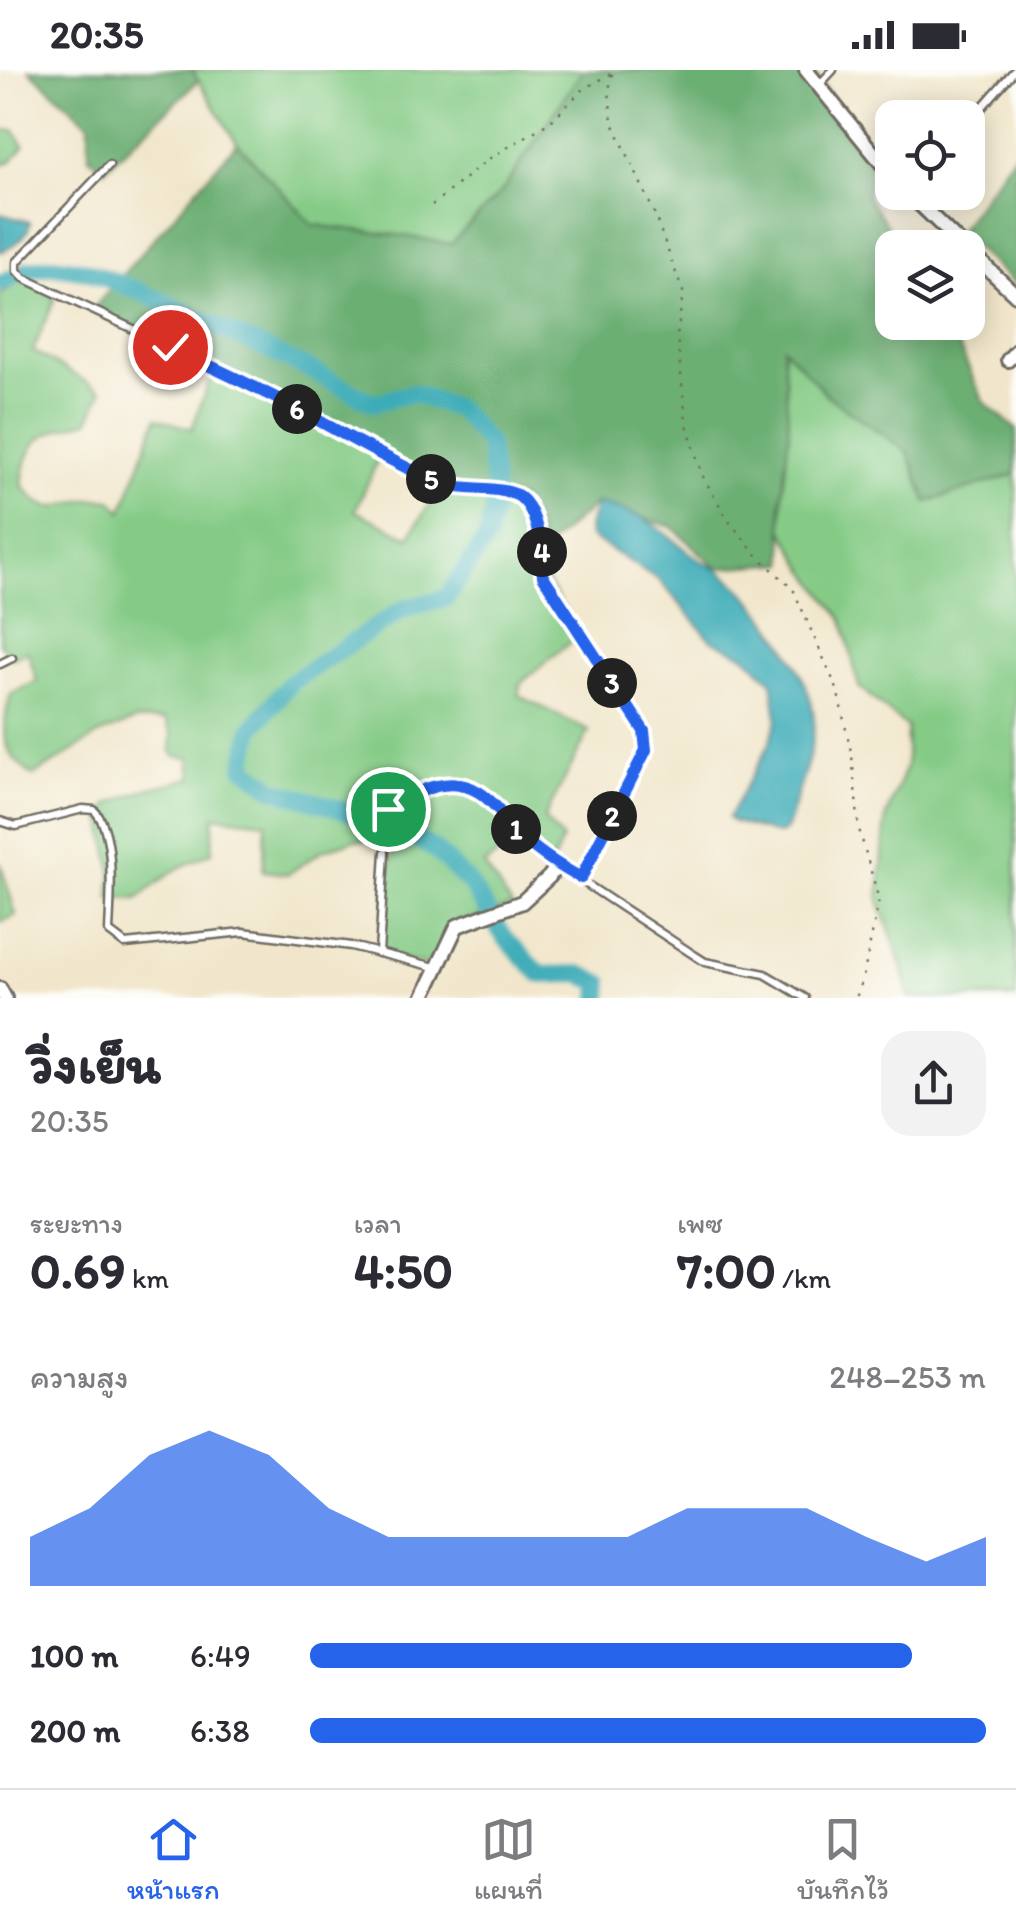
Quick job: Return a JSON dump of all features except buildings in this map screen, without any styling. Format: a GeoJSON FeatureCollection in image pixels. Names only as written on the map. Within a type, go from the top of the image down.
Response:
{"type":"FeatureCollection","features":[{"type":"Feature","properties":{"kind":"street"},"geometry":{"type":"LineString","coordinates":[[806,70],[875,155]]}},
{"type":"Feature","properties":{"kind":"street"},"geometry":{"type":"LineString","coordinates":[[926,210],[946,230]]}},
{"type":"Feature","properties":{"kind":"street"},"geometry":{"type":"LineString","coordinates":[[985,267],[1016,296]]}},
{"type":"Feature","properties":{"kind":"street"},"geometry":{"type":"LineString","coordinates":[[423,998],[458,926],[522,902],[558,865]]}},
{"type":"Feature","properties":{"kind":"lane"},"geometry":{"type":"LineString","coordinates":[[819,86],[832,70]]}},
{"type":"Feature","properties":{"kind":"lane"},"geometry":{"type":"LineString","coordinates":[[985,104],[1015,70]]}},
{"type":"Feature","properties":{"kind":"lane"},"geometry":{"type":"LineString","coordinates":[[109,165],[18,262],[17,271],[24,278],[277,398],[441,484],[502,491],[520,497],[527,507],[542,550],[543,576],[644,731],[646,750],[581,878]]}},
{"type":"Feature","properties":{"kind":"lane"},"geometry":{"type":"LineString","coordinates":[[0,664],[12,658]]}},
{"type":"Feature","properties":{"kind":"lane"},"geometry":{"type":"LineString","coordinates":[[388,809],[436,786],[466,785],[488,798],[526,841],[558,865],[705,962],[765,974],[804,998]]}},
{"type":"Feature","properties":{"kind":"lane"},"geometry":{"type":"LineString","coordinates":[[0,821],[16,826],[83,809],[94,810],[102,818],[112,870],[109,932],[125,944],[243,932],[351,946],[436,968]]}},
{"type":"Feature","properties":{"kind":"lane"},"geometry":{"type":"LineString","coordinates":[[379,953],[385,852]]}},
{"type":"Feature","properties":{"kind":"path"},"geometry":{"type":"LineString","coordinates":[[432,205],[490,158],[550,122],[581,91],[617,70]]}},
{"type":"Feature","properties":{"kind":"path"},"geometry":{"type":"LineString","coordinates":[[612,74],[612,121],[654,210],[683,292],[677,337],[686,421],[702,474],[728,520],[792,590],[836,689],[852,756],[860,829],[879,900],[856,998]]}},
{"type":"Feature","properties":{"kind":"green space"},"geometry":{"type":"Polygon","coordinates":[[[29,70],[192,70],[198,81],[104,170],[89,157],[89,123],[29,70]]]}},
{"type":"Feature","properties":{"kind":"green space"},"geometry":{"type":"Polygon","coordinates":[[[192,70],[583,70],[503,190],[451,244],[313,225],[237,143],[192,70]]]}},
{"type":"Feature","properties":{"kind":"green space"},"geometry":{"type":"Polygon","coordinates":[[[583,70],[811,70],[872,151],[867,197],[890,230],[875,230],[875,340],[956,340],[984,402],[1016,429],[1016,474],[927,502],[908,452],[828,396],[783,347],[789,433],[781,508],[785,563],[717,568],[672,527],[597,503],[542,550],[534,517],[520,497],[441,485],[92,310],[237,143],[313,225],[451,244],[503,190],[583,70]]]}},
{"type":"Feature","properties":{"kind":"green space"},"geometry":{"type":"Polygon","coordinates":[[[14,130],[24,146],[12,161],[0,166],[0,131],[14,130]]]}},
{"type":"Feature","properties":{"kind":"green space"},"geometry":{"type":"Polygon","coordinates":[[[1016,152],[1016,286],[985,257],[985,230],[959,230],[973,210],[985,210],[985,194],[1016,152]]]}},
{"type":"Feature","properties":{"kind":"green space"},"geometry":{"type":"Polygon","coordinates":[[[24,278],[55,298],[33,351],[102,391],[89,421],[50,433],[34,445],[22,484],[40,503],[55,507],[108,499],[122,512],[157,418],[192,429],[214,368],[381,453],[355,511],[409,537],[441,485],[520,497],[534,517],[543,576],[580,634],[522,682],[518,695],[589,731],[544,819],[562,839],[553,862],[522,836],[484,865],[512,906],[456,924],[436,968],[379,953],[394,841],[355,840],[323,850],[288,874],[263,871],[266,822],[214,816],[212,852],[173,871],[137,899],[110,898],[112,870],[102,817],[109,804],[192,778],[190,758],[175,756],[171,751],[172,735],[165,720],[136,720],[98,735],[33,776],[9,750],[4,732],[11,694],[37,681],[28,652],[12,658],[0,644],[0,295],[24,278]]]}},
{"type":"Feature","properties":{"kind":"green space"},"geometry":{"type":"Polygon","coordinates":[[[783,345],[828,396],[908,452],[927,502],[1016,474],[1016,998],[909,998],[879,900],[886,816],[906,766],[907,727],[859,687],[843,620],[782,529],[783,345]]]}},
{"type":"Feature","properties":{"kind":"green space"},"geometry":{"type":"Polygon","coordinates":[[[0,862],[16,915],[0,923],[0,862]]]}},
{"type":"Feature","properties":{"kind":"water"},"geometry":{"type":"Polygon","coordinates":[[[0,214],[30,222],[23,237],[0,252],[0,214]]]}},
{"type":"Feature","properties":{"kind":"water"},"geometry":{"type":"Polygon","coordinates":[[[597,503],[648,521],[723,573],[752,601],[782,640],[804,683],[814,721],[812,745],[783,832],[777,834],[728,818],[769,745],[777,719],[772,682],[746,656],[711,640],[659,580],[590,537],[589,523],[597,503]]]}},
{"type":"Feature","properties":{"kind":"waterway"},"geometry":{"type":"LineString","coordinates":[[27,270],[53,266],[87,271],[309,369],[373,403],[413,393],[459,410],[488,443],[494,483]]}},
{"type":"Feature","properties":{"kind":"waterway"},"geometry":{"type":"LineString","coordinates":[[0,283],[12,278]]}},
{"type":"Feature","properties":{"kind":"waterway"},"geometry":{"type":"LineString","coordinates":[[496,497],[487,538],[446,598],[405,608],[291,682],[252,729],[244,767],[274,789],[395,826],[435,850],[470,884],[505,938],[541,975],[580,974],[601,983],[600,998]]}},
{"type":"Feature","properties":{"kind":"route"},"geometry":{"type":"LineString","coordinates":[[170,347],[441,484],[520,497],[534,518],[543,576],[644,731],[646,750],[581,878],[526,841],[488,798],[466,785],[436,786],[388,809]]}}]}
